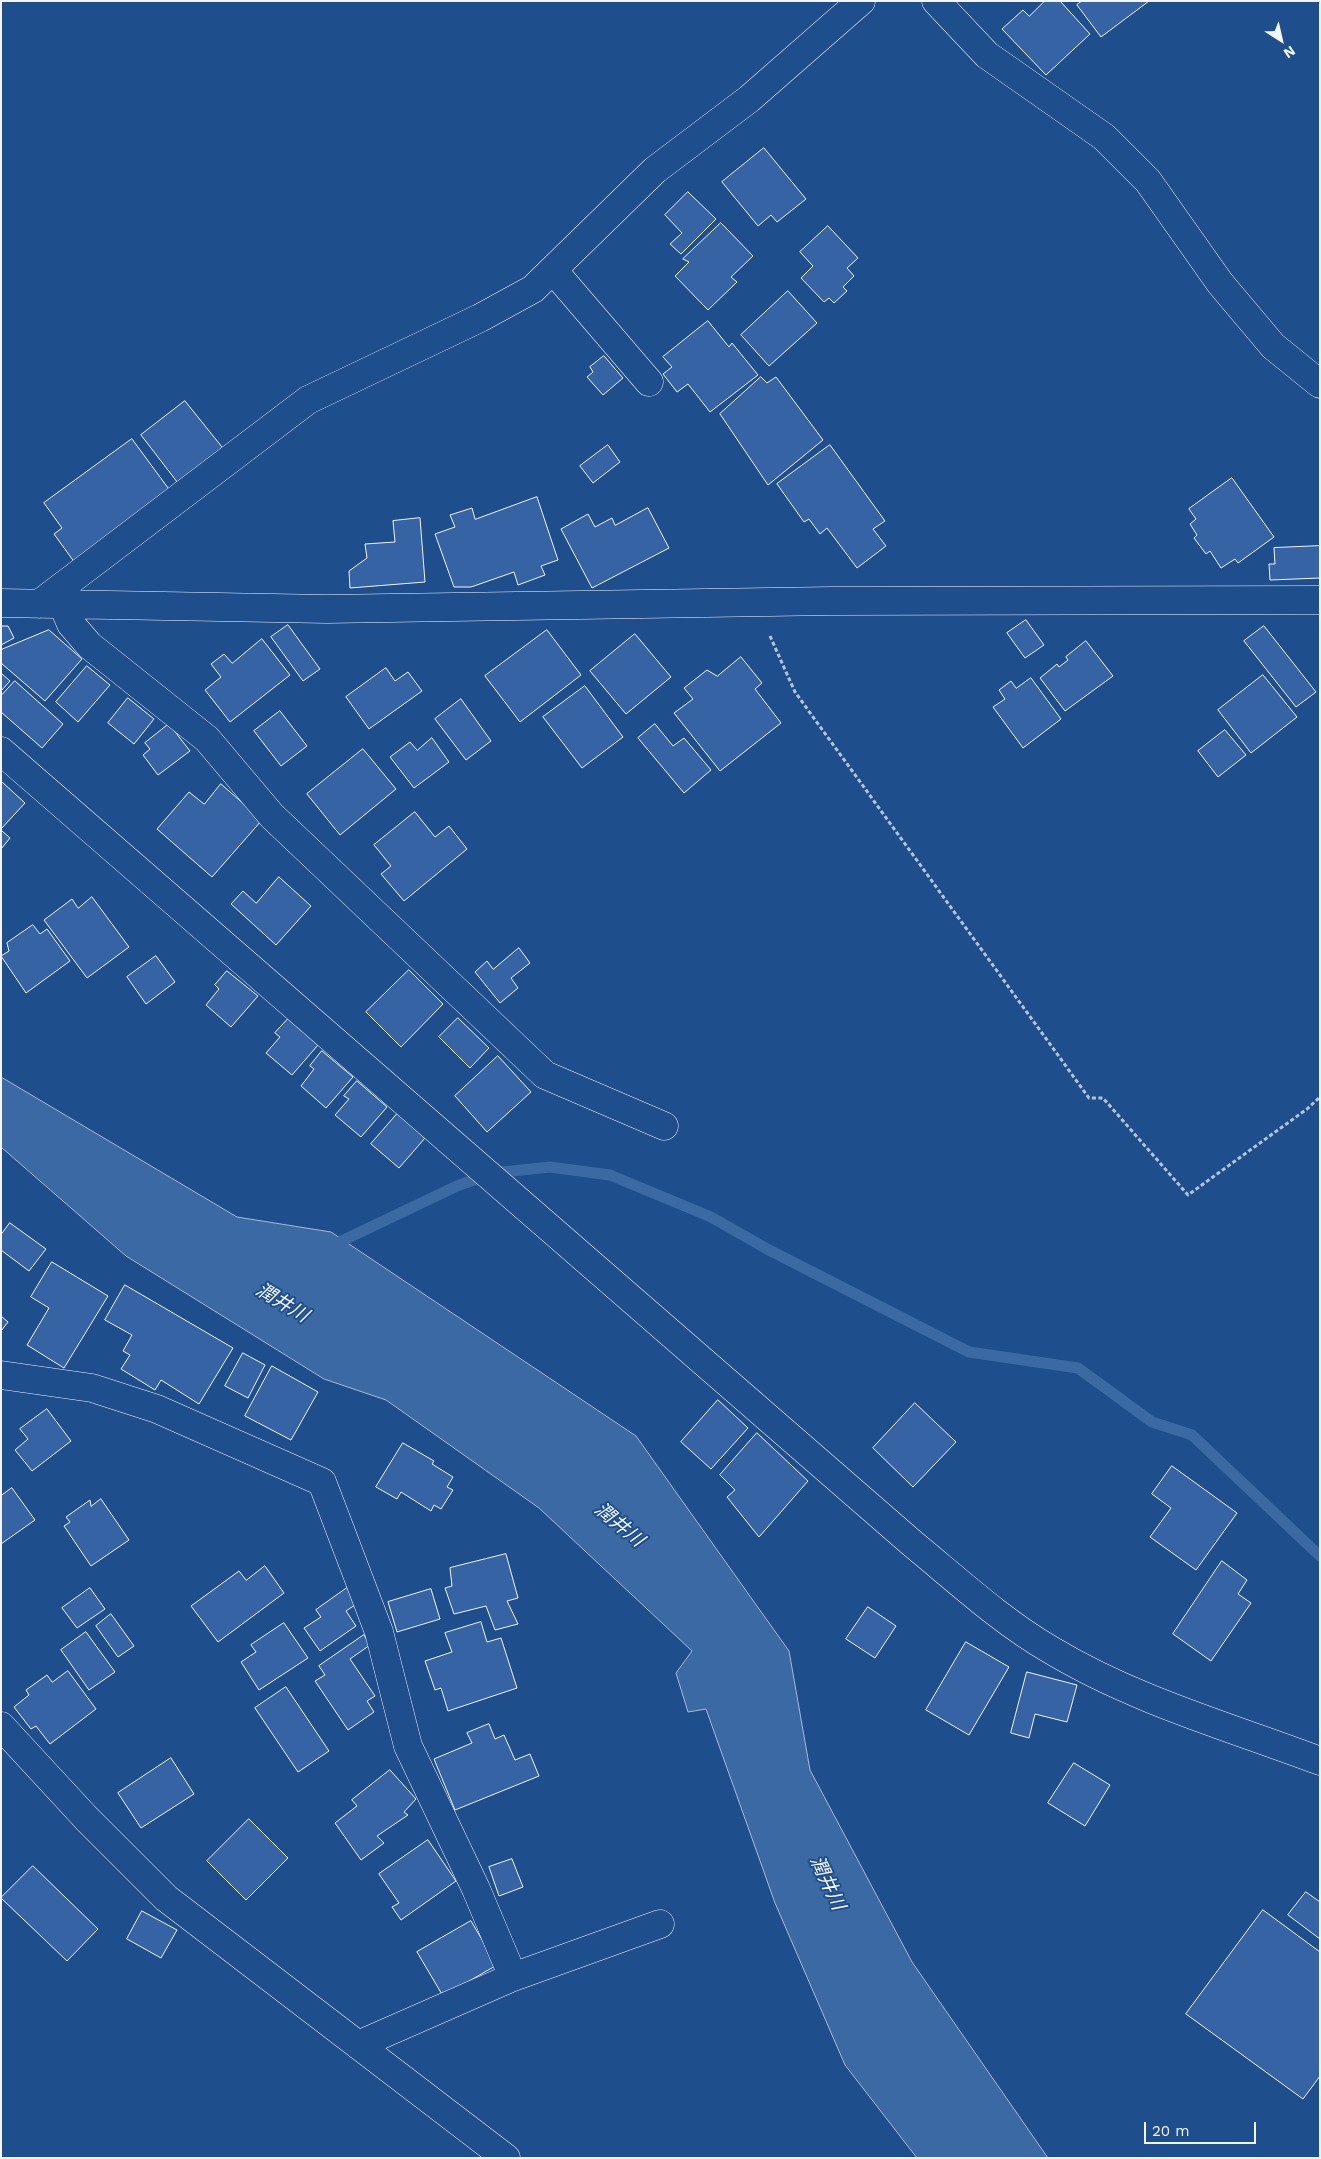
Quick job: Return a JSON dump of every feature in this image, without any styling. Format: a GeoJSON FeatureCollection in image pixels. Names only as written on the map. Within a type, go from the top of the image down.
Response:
{"type":"FeatureCollection","features":[{"type":"Feature","properties":{"kind":"street"},"geometry":{"type":"LineString","coordinates":[[51,604],[308,400],[480,318],[533,289],[655,170],[749,99],[861,1]]}},
{"type":"Feature","properties":{"kind":"street"},"geometry":{"type":"LineString","coordinates":[[936,1],[987,55],[1104,137],[1142,175],[1220,283],[1273,346],[1320,384]]}},
{"type":"Feature","properties":{"kind":"street"},"geometry":{"type":"LineString","coordinates":[[553,270],[648,382]]}},
{"type":"Feature","properties":{"kind":"street"},"geometry":{"type":"LineString","coordinates":[[3,599],[51,604],[326,609],[756,603],[1320,600]]}},
{"type":"Feature","properties":{"kind":"street"},"geometry":{"type":"LineString","coordinates":[[51,604],[89,645],[207,739],[272,816],[545,1075],[664,1126]]}},
{"type":"Feature","properties":{"kind":"street"},"geometry":{"type":"LineString","coordinates":[[1,751],[913,1544],[982,1601],[1050,1650],[1118,1686],[1320,1760]]}},
{"type":"Feature","properties":{"kind":"street"},"geometry":{"type":"LineString","coordinates":[[1,1375],[92,1388],[157,1409],[322,1482],[379,1632],[408,1746],[476,1889],[513,1977]]}},
{"type":"Feature","properties":{"kind":"street"},"geometry":{"type":"LineString","coordinates":[[1,1726],[87,1819],[166,1898],[506,2158]]}},
{"type":"Feature","properties":{"kind":"street"},"geometry":{"type":"LineString","coordinates":[[358,2045],[513,1977],[660,1924]]}},
{"type":"Feature","properties":{"kind":"path"},"geometry":{"type":"LineString","coordinates":[[756,603],[795,692],[1090,1098],[1103,1098],[1188,1195],[1307,1109],[1320,1097]]}},
{"type":"Feature","properties":{"kind":"water","name":"潤井川"},"geometry":{"type":"Polygon","coordinates":[[[1,1077],[237,1217],[331,1232],[636,1436],[789,1651],[810,1770],[912,1962],[1048,2158],[917,2158],[845,2065],[775,1903],[706,1709],[688,1712],[676,1673],[692,1651],[539,1508],[386,1400],[324,1379],[126,1256],[1,1147],[1,1077]]]}},
{"type":"Feature","properties":{"kind":"building"},"geometry":{"type":"Polygon","coordinates":[[[1045,1],[1060,1],[1090,34],[1046,75],[1002,29],[1023,10],[1029,16],[1045,1]]]}},
{"type":"Feature","properties":{"kind":"building"},"geometry":{"type":"Polygon","coordinates":[[[1082,1],[1149,1],[1101,37],[1077,5],[1082,1]]]}},
{"type":"Feature","properties":{"kind":"building"},"geometry":{"type":"Polygon","coordinates":[[[764,148],[806,199],[777,222],[771,215],[758,226],[722,182],[764,148]]]}},
{"type":"Feature","properties":{"kind":"building"},"geometry":{"type":"Polygon","coordinates":[[[688,192],[716,219],[681,254],[670,244],[682,233],[665,215],[688,192]]]}},
{"type":"Feature","properties":{"kind":"building"},"geometry":{"type":"Polygon","coordinates":[[[721,223],[753,256],[731,277],[737,282],[708,310],[675,276],[689,262],[683,259],[721,223]]]}},
{"type":"Feature","properties":{"kind":"building"},"geometry":{"type":"Polygon","coordinates":[[[828,226],[858,258],[847,268],[854,276],[843,287],[847,291],[834,303],[829,298],[824,302],[801,278],[813,266],[800,252],[828,226]]]}},
{"type":"Feature","properties":{"kind":"building"},"geometry":{"type":"Polygon","coordinates":[[[788,291],[817,323],[769,366],[741,335],[788,291]]]}},
{"type":"Feature","properties":{"kind":"building"},"geometry":{"type":"Polygon","coordinates":[[[708,321],[729,347],[732,343],[758,375],[710,412],[688,384],[677,392],[663,374],[672,367],[663,357],[708,321]]]}},
{"type":"Feature","properties":{"kind":"building"},"geometry":{"type":"Polygon","coordinates":[[[604,356],[623,378],[603,395],[587,377],[593,372],[590,367],[604,356]]]}},
{"type":"Feature","properties":{"kind":"building"},"geometry":{"type":"Polygon","coordinates":[[[761,377],[767,383],[776,377],[823,440],[768,485],[720,414],[761,377]]]}},
{"type":"Feature","properties":{"kind":"building"},"geometry":{"type":"Polygon","coordinates":[[[185,401],[226,452],[181,487],[141,435],[185,401]]]}},
{"type":"Feature","properties":{"kind":"building"},"geometry":{"type":"Polygon","coordinates":[[[132,439],[171,492],[75,563],[54,534],[62,528],[44,503],[132,439]]]}},
{"type":"Feature","properties":{"kind":"building"},"geometry":{"type":"Polygon","coordinates":[[[608,445],[620,462],[593,483],[580,466],[608,445]]]}},
{"type":"Feature","properties":{"kind":"building"},"geometry":{"type":"Polygon","coordinates":[[[830,445],[885,521],[873,529],[886,546],[857,568],[827,528],[820,534],[809,519],[804,522],[777,484],[830,445]]]}},
{"type":"Feature","properties":{"kind":"building"},"geometry":{"type":"Polygon","coordinates":[[[1232,478],[1274,537],[1238,563],[1235,559],[1221,568],[1210,551],[1206,554],[1194,538],[1197,535],[1190,524],[1196,519],[1189,509],[1232,478]]]}},
{"type":"Feature","properties":{"kind":"building"},"geometry":{"type":"Polygon","coordinates":[[[537,497],[558,560],[541,566],[545,575],[518,585],[514,572],[471,587],[454,587],[435,534],[455,527],[450,515],[472,508],[475,519],[537,497]]]}},
{"type":"Feature","properties":{"kind":"building"},"geometry":{"type":"Polygon","coordinates":[[[648,508],[669,548],[592,588],[561,529],[588,514],[595,527],[612,518],[615,525],[648,508]]]}},
{"type":"Feature","properties":{"kind":"building"},"geometry":{"type":"Polygon","coordinates":[[[420,518],[425,582],[350,588],[349,571],[367,558],[365,544],[395,542],[393,521],[420,518]]]}},
{"type":"Feature","properties":{"kind":"building"},"geometry":{"type":"Polygon","coordinates":[[[1320,546],[1320,578],[1270,580],[1269,564],[1275,564],[1274,548],[1320,546]]]}},
{"type":"Feature","properties":{"kind":"building"},"geometry":{"type":"Polygon","coordinates":[[[1026,620],[1044,645],[1025,658],[1007,633],[1026,620]]]}},
{"type":"Feature","properties":{"kind":"building"},"geometry":{"type":"Polygon","coordinates":[[[288,625],[320,669],[303,681],[271,637],[288,625]]]}},
{"type":"Feature","properties":{"kind":"building"},"geometry":{"type":"Polygon","coordinates":[[[1,626],[8,626],[14,638],[1,645],[1,626]]]}},
{"type":"Feature","properties":{"kind":"building"},"geometry":{"type":"Polygon","coordinates":[[[1264,626],[1316,692],[1296,707],[1244,641],[1264,626]]]}},
{"type":"Feature","properties":{"kind":"building"},"geometry":{"type":"Polygon","coordinates":[[[49,630],[82,659],[45,701],[1,663],[1,650],[49,630]]]}},
{"type":"Feature","properties":{"kind":"building"},"geometry":{"type":"Polygon","coordinates":[[[547,630],[581,675],[520,722],[485,676],[547,630]]]}},
{"type":"Feature","properties":{"kind":"building"},"geometry":{"type":"Polygon","coordinates":[[[635,634],[671,677],[626,714],[590,671],[635,634]]]}},
{"type":"Feature","properties":{"kind":"building"},"geometry":{"type":"Polygon","coordinates":[[[262,639],[290,675],[230,722],[205,690],[221,677],[211,664],[224,654],[232,663],[262,639]]]}},
{"type":"Feature","properties":{"kind":"building"},"geometry":{"type":"Polygon","coordinates":[[[1086,641],[1113,676],[1065,711],[1040,678],[1057,664],[1059,667],[1068,660],[1066,657],[1086,641]]]}},
{"type":"Feature","properties":{"kind":"building"},"geometry":{"type":"Polygon","coordinates":[[[741,657],[762,683],[755,689],[781,723],[720,771],[674,713],[693,699],[684,688],[707,670],[717,676],[741,657]]]}},
{"type":"Feature","properties":{"kind":"building"},"geometry":{"type":"Polygon","coordinates":[[[87,666],[110,685],[78,722],[56,702],[87,666]]]}},
{"type":"Feature","properties":{"kind":"building"},"geometry":{"type":"Polygon","coordinates":[[[386,668],[395,681],[408,672],[422,691],[369,729],[346,697],[386,668]]]}},
{"type":"Feature","properties":{"kind":"building"},"geometry":{"type":"Polygon","coordinates":[[[1,673],[10,681],[1,691],[1,673]]]}},
{"type":"Feature","properties":{"kind":"building"},"geometry":{"type":"Polygon","coordinates":[[[1263,675],[1297,717],[1251,753],[1218,710],[1263,675]]]}},
{"type":"Feature","properties":{"kind":"building"},"geometry":{"type":"Polygon","coordinates":[[[1031,678],[1061,719],[1023,748],[993,707],[1005,699],[999,690],[1011,681],[1016,688],[1031,678]]]}},
{"type":"Feature","properties":{"kind":"building"},"geometry":{"type":"Polygon","coordinates":[[[15,681],[63,724],[42,748],[1,712],[1,696],[15,681]]]}},
{"type":"Feature","properties":{"kind":"building"},"geometry":{"type":"Polygon","coordinates":[[[585,686],[623,737],[582,768],[543,717],[585,686]]]}},
{"type":"Feature","properties":{"kind":"building"},"geometry":{"type":"Polygon","coordinates":[[[128,698],[154,719],[134,744],[108,723],[128,698]]]}},
{"type":"Feature","properties":{"kind":"building"},"geometry":{"type":"Polygon","coordinates":[[[461,699],[491,741],[466,760],[435,719],[461,699]]]}},
{"type":"Feature","properties":{"kind":"building"},"geometry":{"type":"Polygon","coordinates":[[[280,711],[307,746],[281,766],[254,731],[280,711]]]}},
{"type":"Feature","properties":{"kind":"building"},"geometry":{"type":"Polygon","coordinates":[[[169,724],[190,751],[158,775],[143,755],[150,749],[145,743],[169,724]]]}},
{"type":"Feature","properties":{"kind":"building"},"geometry":{"type":"Polygon","coordinates":[[[655,724],[673,746],[684,738],[711,770],[684,793],[638,738],[655,724]]]}},
{"type":"Feature","properties":{"kind":"building"},"geometry":{"type":"Polygon","coordinates":[[[1225,730],[1246,755],[1218,777],[1198,751],[1225,730]]]}},
{"type":"Feature","properties":{"kind":"building"},"geometry":{"type":"Polygon","coordinates":[[[432,738],[449,762],[414,788],[390,757],[410,742],[417,750],[432,738]]]}},
{"type":"Feature","properties":{"kind":"building"},"geometry":{"type":"Polygon","coordinates":[[[363,749],[396,789],[340,835],[307,794],[363,749]]]}},
{"type":"Feature","properties":{"kind":"building"},"geometry":{"type":"Polygon","coordinates":[[[1,781],[25,803],[1,829],[1,781]]]}},
{"type":"Feature","properties":{"kind":"building"},"geometry":{"type":"Polygon","coordinates":[[[221,784],[262,820],[212,877],[157,829],[189,792],[204,804],[221,784]]]}},
{"type":"Feature","properties":{"kind":"building"},"geometry":{"type":"Polygon","coordinates":[[[415,812],[435,837],[449,826],[467,849],[404,901],[381,874],[391,866],[374,845],[415,812]]]}},
{"type":"Feature","properties":{"kind":"building"},"geometry":{"type":"Polygon","coordinates":[[[1,830],[10,838],[1,849],[1,830]]]}},
{"type":"Feature","properties":{"kind":"building"},"geometry":{"type":"Polygon","coordinates":[[[279,877],[311,906],[276,945],[231,904],[243,891],[256,903],[279,877]]]}},
{"type":"Feature","properties":{"kind":"building"},"geometry":{"type":"Polygon","coordinates":[[[92,897],[129,947],[87,978],[44,920],[72,899],[78,908],[92,897]]]}},
{"type":"Feature","properties":{"kind":"building"},"geometry":{"type":"Polygon","coordinates":[[[33,925],[40,934],[47,929],[70,961],[26,993],[1,956],[9,951],[7,943],[33,925]]]}},
{"type":"Feature","properties":{"kind":"building"},"geometry":{"type":"Polygon","coordinates":[[[519,948],[530,963],[511,978],[518,988],[500,1003],[475,972],[487,961],[493,969],[519,948]]]}},
{"type":"Feature","properties":{"kind":"building"},"geometry":{"type":"Polygon","coordinates":[[[156,956],[175,982],[146,1004],[127,977],[156,956]]]}},
{"type":"Feature","properties":{"kind":"building"},"geometry":{"type":"Polygon","coordinates":[[[409,970],[443,1004],[401,1047],[366,1012],[409,970]]]}},
{"type":"Feature","properties":{"kind":"building"},"geometry":{"type":"Polygon","coordinates":[[[227,971],[258,996],[231,1027],[206,1005],[219,989],[215,985],[227,971]]]}},
{"type":"Feature","properties":{"kind":"building"},"geometry":{"type":"Polygon","coordinates":[[[458,1018],[489,1048],[470,1068],[439,1037],[458,1018]]]}},
{"type":"Feature","properties":{"kind":"building"},"geometry":{"type":"Polygon","coordinates":[[[288,1019],[318,1045],[292,1075],[266,1053],[280,1037],[275,1033],[288,1019]]]}},
{"type":"Feature","properties":{"kind":"building"},"geometry":{"type":"Polygon","coordinates":[[[322,1051],[353,1077],[326,1108],[301,1086],[314,1069],[310,1066],[322,1051]]]}},
{"type":"Feature","properties":{"kind":"building"},"geometry":{"type":"Polygon","coordinates":[[[498,1056],[531,1092],[487,1132],[455,1096],[498,1056]]]}},
{"type":"Feature","properties":{"kind":"building"},"geometry":{"type":"Polygon","coordinates":[[[357,1081],[387,1107],[361,1137],[335,1115],[349,1099],[344,1096],[357,1081]]]}},
{"type":"Feature","properties":{"kind":"building"},"geometry":{"type":"Polygon","coordinates":[[[398,1113],[425,1138],[399,1168],[371,1144],[398,1113]]]}},
{"type":"Feature","properties":{"kind":"building"},"geometry":{"type":"Polygon","coordinates":[[[10,1223],[46,1249],[29,1271],[1,1250],[1,1235],[10,1223]]]}},
{"type":"Feature","properties":{"kind":"building"},"geometry":{"type":"Polygon","coordinates":[[[52,1262],[108,1296],[64,1368],[27,1345],[49,1308],[31,1297],[52,1262]]]}},
{"type":"Feature","properties":{"kind":"building"},"geometry":{"type":"Polygon","coordinates":[[[125,1285],[233,1348],[199,1404],[161,1380],[155,1390],[121,1369],[130,1355],[123,1351],[132,1335],[105,1320],[125,1285]]]}},
{"type":"Feature","properties":{"kind":"building"},"geometry":{"type":"Polygon","coordinates":[[[1,1316],[8,1322],[1,1331],[1,1316]]]}},
{"type":"Feature","properties":{"kind":"building"},"geometry":{"type":"Polygon","coordinates":[[[243,1353],[265,1365],[248,1398],[225,1386],[243,1353]]]}},
{"type":"Feature","properties":{"kind":"building"},"geometry":{"type":"Polygon","coordinates":[[[272,1366],[318,1392],[291,1440],[245,1416],[272,1366]]]}},
{"type":"Feature","properties":{"kind":"building"},"geometry":{"type":"Polygon","coordinates":[[[718,1400],[748,1428],[711,1469],[681,1442],[718,1400]]]}},
{"type":"Feature","properties":{"kind":"building"},"geometry":{"type":"Polygon","coordinates":[[[915,1403],[956,1442],[913,1487],[873,1448],[915,1403]]]}},
{"type":"Feature","properties":{"kind":"building"},"geometry":{"type":"Polygon","coordinates":[[[47,1409],[71,1441],[32,1471],[15,1450],[28,1439],[20,1429],[47,1409]]]}},
{"type":"Feature","properties":{"kind":"building"},"geometry":{"type":"Polygon","coordinates":[[[757,1433],[808,1481],[759,1537],[727,1497],[735,1490],[720,1475],[757,1433]]]}},
{"type":"Feature","properties":{"kind":"building"},"geometry":{"type":"Polygon","coordinates":[[[403,1443],[434,1461],[432,1464],[453,1477],[447,1487],[453,1490],[441,1509],[434,1505],[431,1511],[401,1492],[397,1499],[376,1487],[403,1443]]]}},
{"type":"Feature","properties":{"kind":"building"},"geometry":{"type":"Polygon","coordinates":[[[1172,1466],[1237,1513],[1196,1570],[1150,1537],[1171,1508],[1152,1494],[1172,1466]]]}},
{"type":"Feature","properties":{"kind":"building"},"geometry":{"type":"Polygon","coordinates":[[[12,1488],[35,1520],[1,1544],[1,1496],[12,1488]]]}},
{"type":"Feature","properties":{"kind":"building"},"geometry":{"type":"Polygon","coordinates":[[[101,1499],[129,1540],[91,1566],[64,1526],[70,1522],[66,1517],[90,1500],[91,1506],[101,1499]]]}},
{"type":"Feature","properties":{"kind":"building"},"geometry":{"type":"Polygon","coordinates":[[[506,1554],[518,1598],[507,1601],[518,1624],[495,1630],[486,1606],[454,1614],[445,1588],[452,1586],[450,1568],[506,1554]]]}},
{"type":"Feature","properties":{"kind":"building"},"geometry":{"type":"Polygon","coordinates":[[[1222,1561],[1247,1580],[1238,1594],[1251,1603],[1211,1661],[1173,1634],[1222,1561]]]}},
{"type":"Feature","properties":{"kind":"building"},"geometry":{"type":"Polygon","coordinates":[[[265,1566],[284,1593],[218,1642],[191,1606],[239,1571],[246,1580],[265,1566]]]}},
{"type":"Feature","properties":{"kind":"building"},"geometry":{"type":"Polygon","coordinates":[[[90,1588],[105,1609],[77,1628],[62,1608],[90,1588]]]}},
{"type":"Feature","properties":{"kind":"building"},"geometry":{"type":"Polygon","coordinates":[[[347,1588],[358,1603],[346,1611],[356,1626],[320,1651],[304,1628],[321,1617],[316,1610],[347,1588]]]}},
{"type":"Feature","properties":{"kind":"building"},"geometry":{"type":"Polygon","coordinates":[[[431,1589],[440,1619],[397,1632],[388,1602],[431,1589]]]}},
{"type":"Feature","properties":{"kind":"building"},"geometry":{"type":"Polygon","coordinates":[[[868,1607],[896,1626],[875,1658],[846,1639],[868,1607]]]}},
{"type":"Feature","properties":{"kind":"building"},"geometry":{"type":"Polygon","coordinates":[[[111,1614],[134,1646],[118,1657],[96,1626],[111,1614]]]}},
{"type":"Feature","properties":{"kind":"building"},"geometry":{"type":"Polygon","coordinates":[[[481,1622],[487,1642],[501,1638],[517,1688],[448,1711],[441,1688],[435,1690],[425,1661],[452,1652],[445,1633],[481,1622]]]}},
{"type":"Feature","properties":{"kind":"building"},"geometry":{"type":"Polygon","coordinates":[[[284,1623],[308,1658],[259,1690],[241,1662],[256,1652],[251,1645],[284,1623]]]}},
{"type":"Feature","properties":{"kind":"building"},"geometry":{"type":"Polygon","coordinates":[[[86,1632],[115,1672],[89,1690],[61,1650],[86,1632]]]}},
{"type":"Feature","properties":{"kind":"building"},"geometry":{"type":"Polygon","coordinates":[[[364,1635],[370,1645],[350,1659],[375,1696],[367,1701],[374,1712],[348,1730],[315,1681],[325,1675],[319,1666],[364,1635]]]}},
{"type":"Feature","properties":{"kind":"building"},"geometry":{"type":"Polygon","coordinates":[[[966,1642],[1009,1667],[969,1735],[926,1710],[966,1642]]]}},
{"type":"Feature","properties":{"kind":"building"},"geometry":{"type":"Polygon","coordinates":[[[68,1671],[96,1709],[50,1744],[36,1726],[31,1729],[14,1707],[29,1695],[26,1690],[47,1675],[52,1682],[68,1671]]]}},
{"type":"Feature","properties":{"kind":"building"},"geometry":{"type":"Polygon","coordinates":[[[1027,1672],[1077,1685],[1067,1722],[1035,1714],[1029,1738],[1011,1733],[1027,1672]]]}},
{"type":"Feature","properties":{"kind":"building"},"geometry":{"type":"Polygon","coordinates":[[[286,1687],[329,1751],[298,1772],[255,1708],[286,1687]]]}},
{"type":"Feature","properties":{"kind":"building"},"geometry":{"type":"Polygon","coordinates":[[[489,1724],[495,1739],[504,1735],[515,1760],[530,1754],[539,1776],[455,1810],[434,1759],[472,1743],[467,1733],[489,1724]]]}},
{"type":"Feature","properties":{"kind":"building"},"geometry":{"type":"Polygon","coordinates":[[[171,1758],[194,1794],[141,1828],[118,1793],[171,1758]]]}},
{"type":"Feature","properties":{"kind":"building"},"geometry":{"type":"Polygon","coordinates":[[[1074,1763],[1110,1785],[1085,1826],[1048,1803],[1074,1763]]]}},
{"type":"Feature","properties":{"kind":"building"},"geometry":{"type":"Polygon","coordinates":[[[390,1770],[416,1799],[404,1812],[408,1815],[377,1836],[384,1843],[361,1860],[335,1823],[357,1806],[352,1800],[390,1770]]]}},
{"type":"Feature","properties":{"kind":"building"},"geometry":{"type":"Polygon","coordinates":[[[249,1819],[288,1858],[246,1900],[207,1861],[249,1819]]]}},
{"type":"Feature","properties":{"kind":"building"},"geometry":{"type":"Polygon","coordinates":[[[428,1840],[456,1881],[401,1920],[392,1907],[399,1903],[379,1874],[428,1840]]]}},
{"type":"Feature","properties":{"kind":"building"},"geometry":{"type":"Polygon","coordinates":[[[512,1859],[523,1887],[499,1896],[489,1867],[512,1859]]]}},
{"type":"Feature","properties":{"kind":"building"},"geometry":{"type":"Polygon","coordinates":[[[33,1866],[98,1929],[67,1961],[1,1898],[33,1866]]]}},
{"type":"Feature","properties":{"kind":"building"},"geometry":{"type":"Polygon","coordinates":[[[1306,1892],[1320,1902],[1320,1939],[1288,1915],[1306,1892]]]}},
{"type":"Feature","properties":{"kind":"building"},"geometry":{"type":"Polygon","coordinates":[[[1263,1910],[1320,1952],[1320,2076],[1303,2099],[1186,2014],[1263,1910]]]}},
{"type":"Feature","properties":{"kind":"building"},"geometry":{"type":"Polygon","coordinates":[[[142,1911],[177,1930],[161,1958],[127,1939],[142,1911]]]}},
{"type":"Feature","properties":{"kind":"building"},"geometry":{"type":"Polygon","coordinates":[[[471,1921],[497,1965],[443,1996],[417,1952],[471,1921]]]}},
{"type":"Feature","properties":{"kind":"waterway"},"geometry":{"type":"LineString","coordinates":[[329,1247],[457,1186],[493,1173],[550,1167],[610,1175],[711,1217],[769,1250],[969,1352],[1078,1368],[1152,1422],[1192,1435],[1320,1556]]}}]}
